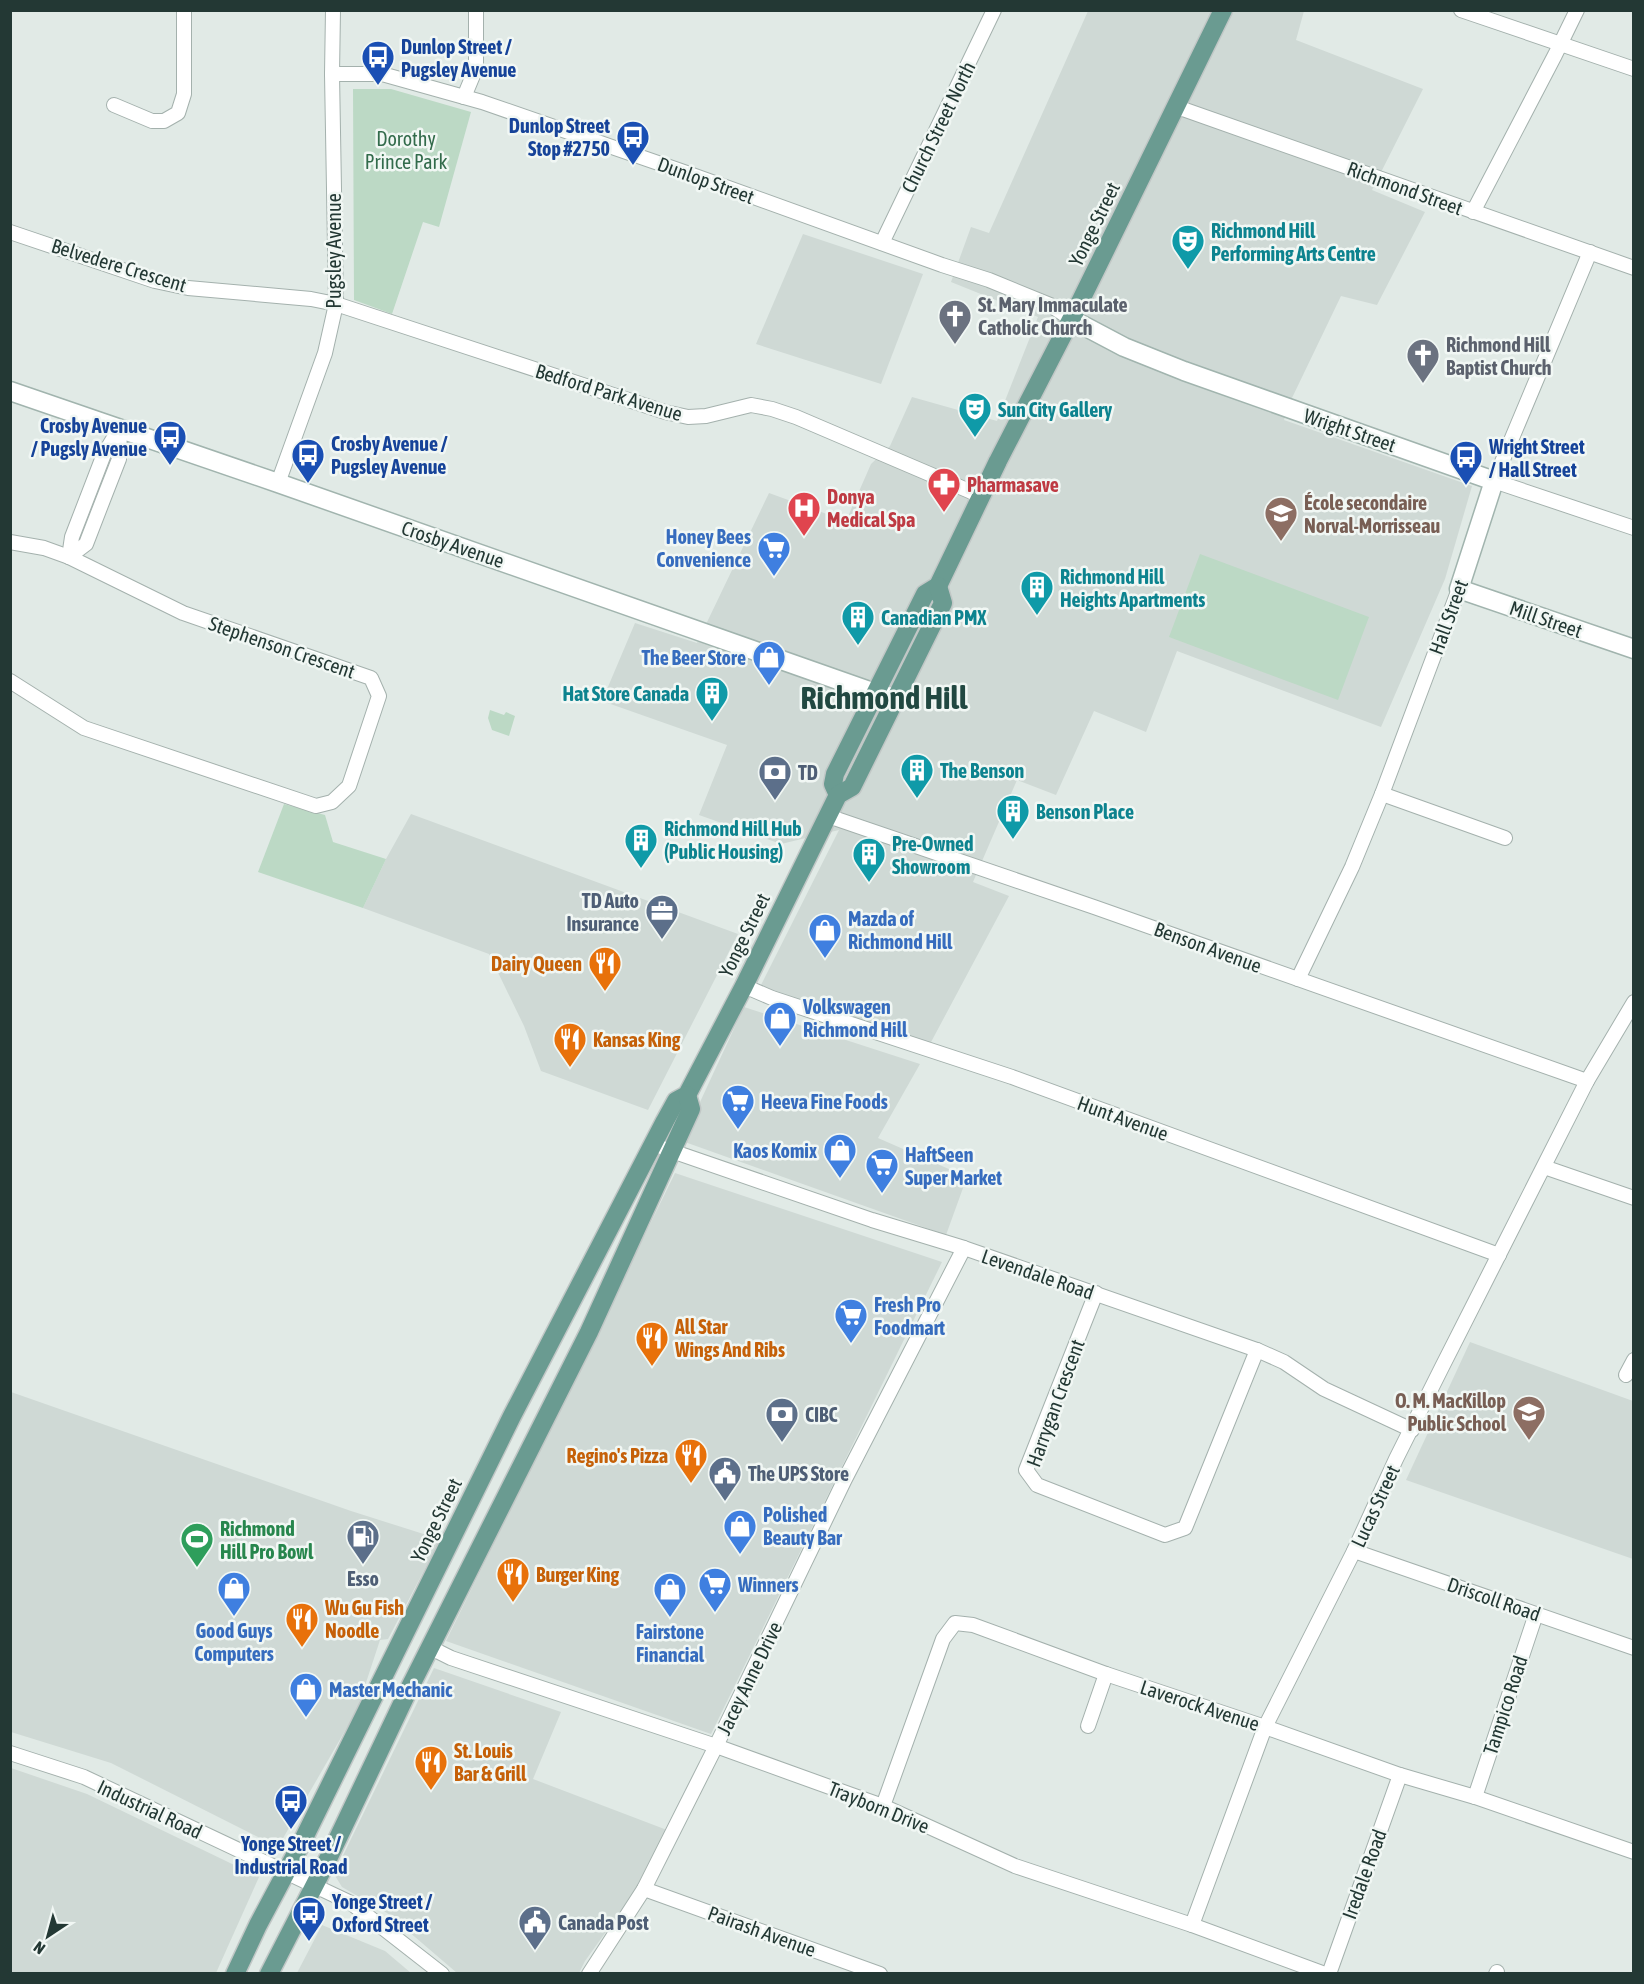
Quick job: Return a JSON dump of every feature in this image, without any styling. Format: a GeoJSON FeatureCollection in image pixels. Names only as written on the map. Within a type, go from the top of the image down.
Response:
{"type":"FeatureCollection","features":[{"type":"Feature","properties":{"kind":"main road","name":"Yonge Street"},"geometry":{"type":"LineString","coordinates":[[838,795],[833,778],[925,594],[938,586],[1223,10]]}},
{"type":"Feature","properties":{"kind":"main road","name":"Yonge Street"},"geometry":{"type":"LineString","coordinates":[[235,1974],[507,1425],[676,1101],[687,1095],[744,986],[838,795],[852,788],[942,603],[938,586]]}},
{"type":"Feature","properties":{"kind":"main road","name":"Yonge Street"},"geometry":{"type":"LineString","coordinates":[[269,1974],[408,1691],[589,1332],[691,1109],[687,1095]]}},
{"type":"Feature","properties":{"kind":"street"},"geometry":{"type":"LineString","coordinates":[[114,105],[152,121],[164,121],[178,113],[184,94],[184,10]]}},
{"type":"Feature","properties":{"kind":"street","name":"Pugsley Avenue"},"geometry":{"type":"LineString","coordinates":[[278,483],[325,353],[336,304],[333,10]]}},
{"type":"Feature","properties":{"kind":"street"},"geometry":{"type":"LineString","coordinates":[[464,97],[476,68],[476,10]]}},
{"type":"Feature","properties":{"kind":"street","name":"Church Street North"},"geometry":{"type":"LineString","coordinates":[[882,243],[994,10]]}},
{"type":"Feature","properties":{"kind":"street"},"geometry":{"type":"LineString","coordinates":[[1461,10],[1634,69]]}},
{"type":"Feature","properties":{"kind":"street"},"geometry":{"type":"LineString","coordinates":[[1473,212],[1577,10]]}},
{"type":"Feature","properties":{"kind":"street","name":"Dunlop Street"},"geometry":{"type":"LineString","coordinates":[[332,74],[382,74],[464,97],[989,280],[1050,305],[1071,319]]}},
{"type":"Feature","properties":{"kind":"street","name":"Richmond Street"},"geometry":{"type":"LineString","coordinates":[[1177,107],[1634,268]]}},
{"type":"Feature","properties":{"kind":"street","name":"Belvedere Crescent"},"geometry":{"type":"LineString","coordinates":[[10,232],[166,283],[188,288],[311,299],[336,304]]}},
{"type":"Feature","properties":{"kind":"street","name":"Hall Street"},"geometry":{"type":"LineString","coordinates":[[1298,979],[1352,867],[1382,794],[1459,589],[1494,481],[1590,252]]}},
{"type":"Feature","properties":{"kind":"street","name":"Bedford Park Avenue"},"geometry":{"type":"LineString","coordinates":[[336,304],[665,412],[688,417],[706,416],[751,405],[772,409],[796,417],[981,496]]}},
{"type":"Feature","properties":{"kind":"street","name":"Wright Street"},"geometry":{"type":"LineString","coordinates":[[1071,319],[1124,347],[1184,371],[1634,528]]}},
{"type":"Feature","properties":{"kind":"street","name":"Crosby Avenue"},"geometry":{"type":"LineString","coordinates":[[10,392],[120,428],[875,693],[896,698]]}},
{"type":"Feature","properties":{"kind":"street"},"geometry":{"type":"LineString","coordinates":[[69,557],[72,537],[104,454],[120,428]]}},
{"type":"Feature","properties":{"kind":"street"},"geometry":{"type":"LineString","coordinates":[[69,557],[86,544],[104,500],[119,459],[120,428]]}},
{"type":"Feature","properties":{"kind":"street"},"geometry":{"type":"LineString","coordinates":[[89,496],[104,500]]}},
{"type":"Feature","properties":{"kind":"street","name":"Stephenson Crescent"},"geometry":{"type":"LineString","coordinates":[[10,542],[44,548],[69,557],[183,613],[371,678],[379,696],[348,786],[333,802],[316,806],[84,728],[10,681]]}},
{"type":"Feature","properties":{"kind":"street","name":"Mill Street"},"geometry":{"type":"LineString","coordinates":[[1459,589],[1634,649]]}},
{"type":"Feature","properties":{"kind":"street"},"geometry":{"type":"LineString","coordinates":[[1382,794],[1505,838]]}},
{"type":"Feature","properties":{"kind":"street","name":"Benson Avenue"},"geometry":{"type":"LineString","coordinates":[[828,816],[1587,1081]]}},
{"type":"Feature","properties":{"kind":"street","name":"Hunt Avenue"},"geometry":{"type":"LineString","coordinates":[[744,986],[772,998],[1012,1077],[1500,1255]]}},
{"type":"Feature","properties":{"kind":"street","name":"Lucas Street"},"geometry":{"type":"LineString","coordinates":[[1192,1925],[1265,1727],[1587,1081],[1634,1002]]}},
{"type":"Feature","properties":{"kind":"street","name":"Levendale Road"},"geometry":{"type":"LineString","coordinates":[[653,1145],[872,1220],[964,1248],[1257,1350],[1284,1362],[1324,1389],[1412,1430]]}},
{"type":"Feature","properties":{"kind":"street"},"geometry":{"type":"LineString","coordinates":[[1544,1167],[1634,1198]]}},
{"type":"Feature","properties":{"kind":"street","name":"Jacey Anne Drive"},"geometry":{"type":"LineString","coordinates":[[589,1974],[644,1889],[845,1479],[964,1248]]}},
{"type":"Feature","properties":{"kind":"street","name":"Harrygan Crescent"},"geometry":{"type":"LineString","coordinates":[[1096,1293],[1026,1470],[1037,1485],[1165,1535],[1185,1528],[1257,1350]]}},
{"type":"Feature","properties":{"kind":"street"},"geometry":{"type":"LineString","coordinates":[[1626,1375],[1634,1360]]}},
{"type":"Feature","properties":{"kind":"street","name":"Driscoll Road"},"geometry":{"type":"LineString","coordinates":[[1354,1551],[1634,1648]]}},
{"type":"Feature","properties":{"kind":"street","name":"Tampico Road"},"geometry":{"type":"LineString","coordinates":[[1475,1797],[1536,1614]]}},
{"type":"Feature","properties":{"kind":"street","name":"Laverock Avenue"},"geometry":{"type":"LineString","coordinates":[[883,1806],[943,1639],[955,1623],[973,1625],[1106,1674],[1400,1775],[1475,1797],[1634,1852]]}},
{"type":"Feature","properties":{"kind":"street","name":"Trayborn Drive"},"geometry":{"type":"LineString","coordinates":[[431,1648],[451,1658],[716,1746],[883,1806],[1015,1866],[1192,1925],[1327,1974]]}},
{"type":"Feature","properties":{"kind":"street"},"geometry":{"type":"LineString","coordinates":[[1088,1726],[1106,1674]]}},
{"type":"Feature","properties":{"kind":"street","name":"Industrial Road"},"geometry":{"type":"LineString","coordinates":[[10,1754],[84,1777],[351,1903],[442,1974]]}},
{"type":"Feature","properties":{"kind":"street","name":"Iredale Road"},"geometry":{"type":"LineString","coordinates":[[1327,1974],[1400,1775]]}},
{"type":"Feature","properties":{"kind":"street","name":"Pairash Avenue"},"geometry":{"type":"LineString","coordinates":[[644,1889],[880,1974]]}},
{"type":"Feature","properties":{"kind":"shaded area"},"geometry":{"type":"Polygon","coordinates":[[[1088,11],[1304,11],[1296,40],[1423,89],[1372,190],[1425,212],[1377,305],[1341,296],[1291,400],[1284,420],[1472,486],[1445,579],[1381,727],[1177,651],[1146,732],[1094,711],[1056,795],[1017,780],[973,882],[1009,896],[930,1044],[759,989],[839,830],[781,844],[699,815],[727,745],[602,701],[635,623],[697,643],[769,493],[846,521],[871,464],[890,446],[912,397],[997,421],[1038,317],[951,282],[971,227],[989,233],[1088,11]]]}},
{"type":"Feature","properties":{"kind":"shaded area"},"geometry":{"type":"Polygon","coordinates":[[[803,234],[923,274],[881,384],[756,344],[803,234]]]}},
{"type":"Feature","properties":{"kind":"shaded area"},"geometry":{"type":"Polygon","coordinates":[[[411,814],[738,934],[648,1110],[541,1071],[524,1026],[489,954],[363,908],[386,859],[411,814]]]}},
{"type":"Feature","properties":{"kind":"shaded area"},"geometry":{"type":"Polygon","coordinates":[[[744,1007],[920,1064],[878,1138],[967,1177],[946,1235],[682,1141],[744,1007]]]}},
{"type":"Feature","properties":{"kind":"shaded area"},"geometry":{"type":"Polygon","coordinates":[[[675,1173],[942,1262],[711,1734],[446,1641],[675,1173]]]}},
{"type":"Feature","properties":{"kind":"shaded area","name":"O. M. MacKillop Public School"},"geometry":{"type":"Polygon","coordinates":[[[1470,1342],[1633,1401],[1633,1559],[1406,1480],[1470,1342]]]}},
{"type":"Feature","properties":{"kind":"shaded area"},"geometry":{"type":"Polygon","coordinates":[[[11,1392],[351,1511],[433,1537],[439,1542],[388,1639],[380,1640],[357,1710],[278,1847],[111,1763],[11,1732],[11,1392]]]}},
{"type":"Feature","properties":{"kind":"shaded area"},"geometry":{"type":"Polygon","coordinates":[[[434,1668],[561,1712],[533,1779],[667,1830],[631,1897],[585,1961],[579,1973],[457,1973],[387,1913],[342,1887],[334,1874],[434,1668]]]}},
{"type":"Feature","properties":{"kind":"shaded area"},"geometry":{"type":"Polygon","coordinates":[[[11,1768],[87,1794],[259,1877],[216,1973],[11,1973],[11,1768]]]}},
{"type":"Feature","properties":{"kind":"shaded area"},"geometry":{"type":"Polygon","coordinates":[[[322,1925],[385,1951],[411,1973],[297,1973],[322,1925]]]}},
{"type":"Feature","properties":{"kind":"green space","name":"Dorothy Prince Park"},"geometry":{"type":"Polygon","coordinates":[[[353,89],[391,89],[471,112],[439,227],[423,222],[392,314],[354,300],[353,89]]]}},
{"type":"Feature","properties":{"kind":"green space"},"geometry":{"type":"Polygon","coordinates":[[[1200,554],[1369,617],[1338,700],[1169,637],[1200,554]]]}},
{"type":"Feature","properties":{"kind":"green space"},"geometry":{"type":"Polygon","coordinates":[[[490,710],[515,716],[509,736],[492,730],[488,718],[490,710]]]}},
{"type":"Feature","properties":{"kind":"green space"},"geometry":{"type":"Polygon","coordinates":[[[284,804],[325,815],[333,842],[386,859],[363,908],[258,872],[284,804]]]}},
{"type":"Feature","properties":{"kind":"place","name":"Dunlop Street / Pugsley Avenue"},"geometry":{"type":"Point","coordinates":[378,86]}},
{"type":"Feature","properties":{"kind":"place","name":"Dunlop Street Stop #2750"},"geometry":{"type":"Point","coordinates":[633,166]}},
{"type":"Feature","properties":{"kind":"place","name":"Richmond Hill Performing Arts Centre"},"geometry":{"type":"Point","coordinates":[1188,270]}},
{"type":"Feature","properties":{"kind":"place","name":"St. Mary Immaculate Catholic Church"},"geometry":{"type":"Point","coordinates":[955,345]}},
{"type":"Feature","properties":{"kind":"place","name":"Richmond Hill Baptist Church"},"geometry":{"type":"Point","coordinates":[1423,384]}},
{"type":"Feature","properties":{"kind":"place","name":"Sun City Gallery"},"geometry":{"type":"Point","coordinates":[975,438]}},
{"type":"Feature","properties":{"kind":"place","name":"Crosby Avenue / Pugsly Avenue"},"geometry":{"type":"Point","coordinates":[170,466]}},
{"type":"Feature","properties":{"kind":"place","name":"Crosby Avenue / Pugsley Avenue"},"geometry":{"type":"Point","coordinates":[308,484]}},
{"type":"Feature","properties":{"kind":"place","name":"Wright Street / Hall Street"},"geometry":{"type":"Point","coordinates":[1466,486]}},
{"type":"Feature","properties":{"kind":"place","name":"Pharmasave"},"geometry":{"type":"Point","coordinates":[944,513]}},
{"type":"Feature","properties":{"kind":"place","name":"Donya Medical Spa"},"geometry":{"type":"Point","coordinates":[804,537]}},
{"type":"Feature","properties":{"kind":"place","name":"École secondaire Norval-Morrisseau"},"geometry":{"type":"Point","coordinates":[1281,542]}},
{"type":"Feature","properties":{"kind":"place","name":"Honey Bees Convenience"},"geometry":{"type":"Point","coordinates":[774,577]}},
{"type":"Feature","properties":{"kind":"place","name":"Richmond Hill Heights Apartments"},"geometry":{"type":"Point","coordinates":[1037,616]}},
{"type":"Feature","properties":{"kind":"place","name":"Canadian PMX"},"geometry":{"type":"Point","coordinates":[858,646]}},
{"type":"Feature","properties":{"kind":"place","name":"The Beer Store"},"geometry":{"type":"Point","coordinates":[769,686]}},
{"type":"Feature","properties":{"kind":"place","name":"Hat Store Canada"},"geometry":{"type":"Point","coordinates":[712,722]}},
{"type":"Feature","properties":{"kind":"place","name":"The Benson"},"geometry":{"type":"Point","coordinates":[917,799]}},
{"type":"Feature","properties":{"kind":"place","name":"TD"},"geometry":{"type":"Point","coordinates":[775,801]}},
{"type":"Feature","properties":{"kind":"place","name":"Benson Place"},"geometry":{"type":"Point","coordinates":[1013,840]}},
{"type":"Feature","properties":{"kind":"place","name":"Richmond Hill Hub (Public Housing)"},"geometry":{"type":"Point","coordinates":[641,869]}},
{"type":"Feature","properties":{"kind":"place","name":"Pre-Owned Showroom"},"geometry":{"type":"Point","coordinates":[869,883]}},
{"type":"Feature","properties":{"kind":"place","name":"TD Auto Insurance"},"geometry":{"type":"Point","coordinates":[662,940]}},
{"type":"Feature","properties":{"kind":"place","name":"Mazda of Richmond Hill"},"geometry":{"type":"Point","coordinates":[825,959]}},
{"type":"Feature","properties":{"kind":"place","name":"Dairy Queen"},"geometry":{"type":"Point","coordinates":[605,992]}},
{"type":"Feature","properties":{"kind":"place","name":"Volkswagen Richmond Hill"},"geometry":{"type":"Point","coordinates":[780,1047]}},
{"type":"Feature","properties":{"kind":"place","name":"Kansas King"},"geometry":{"type":"Point","coordinates":[570,1068]}},
{"type":"Feature","properties":{"kind":"place","name":"Heeva Fine Foods"},"geometry":{"type":"Point","coordinates":[738,1130]}},
{"type":"Feature","properties":{"kind":"place","name":"Kaos Komix"},"geometry":{"type":"Point","coordinates":[840,1179]}},
{"type":"Feature","properties":{"kind":"place","name":"HaftSeen Super Market"},"geometry":{"type":"Point","coordinates":[882,1194]}},
{"type":"Feature","properties":{"kind":"place","name":"Fresh Pro Foodmart"},"geometry":{"type":"Point","coordinates":[851,1344]}},
{"type":"Feature","properties":{"kind":"place","name":"All Star Wings And Ribs"},"geometry":{"type":"Point","coordinates":[652,1367]}},
{"type":"Feature","properties":{"kind":"place","name":"O. M. MacKillop Public School"},"geometry":{"type":"Point","coordinates":[1529,1441]}},
{"type":"Feature","properties":{"kind":"place","name":"CIBC"},"geometry":{"type":"Point","coordinates":[782,1443]}},
{"type":"Feature","properties":{"kind":"place","name":"Regino's Pizza"},"geometry":{"type":"Point","coordinates":[691,1484]}},
{"type":"Feature","properties":{"kind":"place","name":"The UPS Store"},"geometry":{"type":"Point","coordinates":[725,1502]}},
{"type":"Feature","properties":{"kind":"place","name":"Polished Beauty Bar"},"geometry":{"type":"Point","coordinates":[740,1555]}},
{"type":"Feature","properties":{"kind":"place","name":"Esso"},"geometry":{"type":"Point","coordinates":[363,1565]}},
{"type":"Feature","properties":{"kind":"place","name":"Richmond Hill Pro Bowl"},"geometry":{"type":"Point","coordinates":[197,1568]}},
{"type":"Feature","properties":{"kind":"place","name":"Burger King"},"geometry":{"type":"Point","coordinates":[513,1603]}},
{"type":"Feature","properties":{"kind":"place","name":"Winners"},"geometry":{"type":"Point","coordinates":[715,1613]}},
{"type":"Feature","properties":{"kind":"place","name":"Good Guys Computers"},"geometry":{"type":"Point","coordinates":[234,1617]}},
{"type":"Feature","properties":{"kind":"place","name":"Fairstone Financial"},"geometry":{"type":"Point","coordinates":[670,1618]}},
{"type":"Feature","properties":{"kind":"place","name":"Wu Gu Fish Noodle"},"geometry":{"type":"Point","coordinates":[302,1648]}},
{"type":"Feature","properties":{"kind":"place","name":"Master Mechanic"},"geometry":{"type":"Point","coordinates":[306,1718]}},
{"type":"Feature","properties":{"kind":"place","name":"St. Louis Bar & Grill"},"geometry":{"type":"Point","coordinates":[431,1791]}},
{"type":"Feature","properties":{"kind":"place","name":"Yonge Street / Industrial Road"},"geometry":{"type":"Point","coordinates":[291,1830]}},
{"type":"Feature","properties":{"kind":"place","name":"Yonge Street / Oxford Street"},"geometry":{"type":"Point","coordinates":[309,1942]}},
{"type":"Feature","properties":{"kind":"place","name":"Canada Post"},"geometry":{"type":"Point","coordinates":[535,1951]}},
{"type":"Feature","properties":{"kind":"district","name":"Richmond Hill"},"geometry":{"type":"Point","coordinates":[884,697]}}]}
